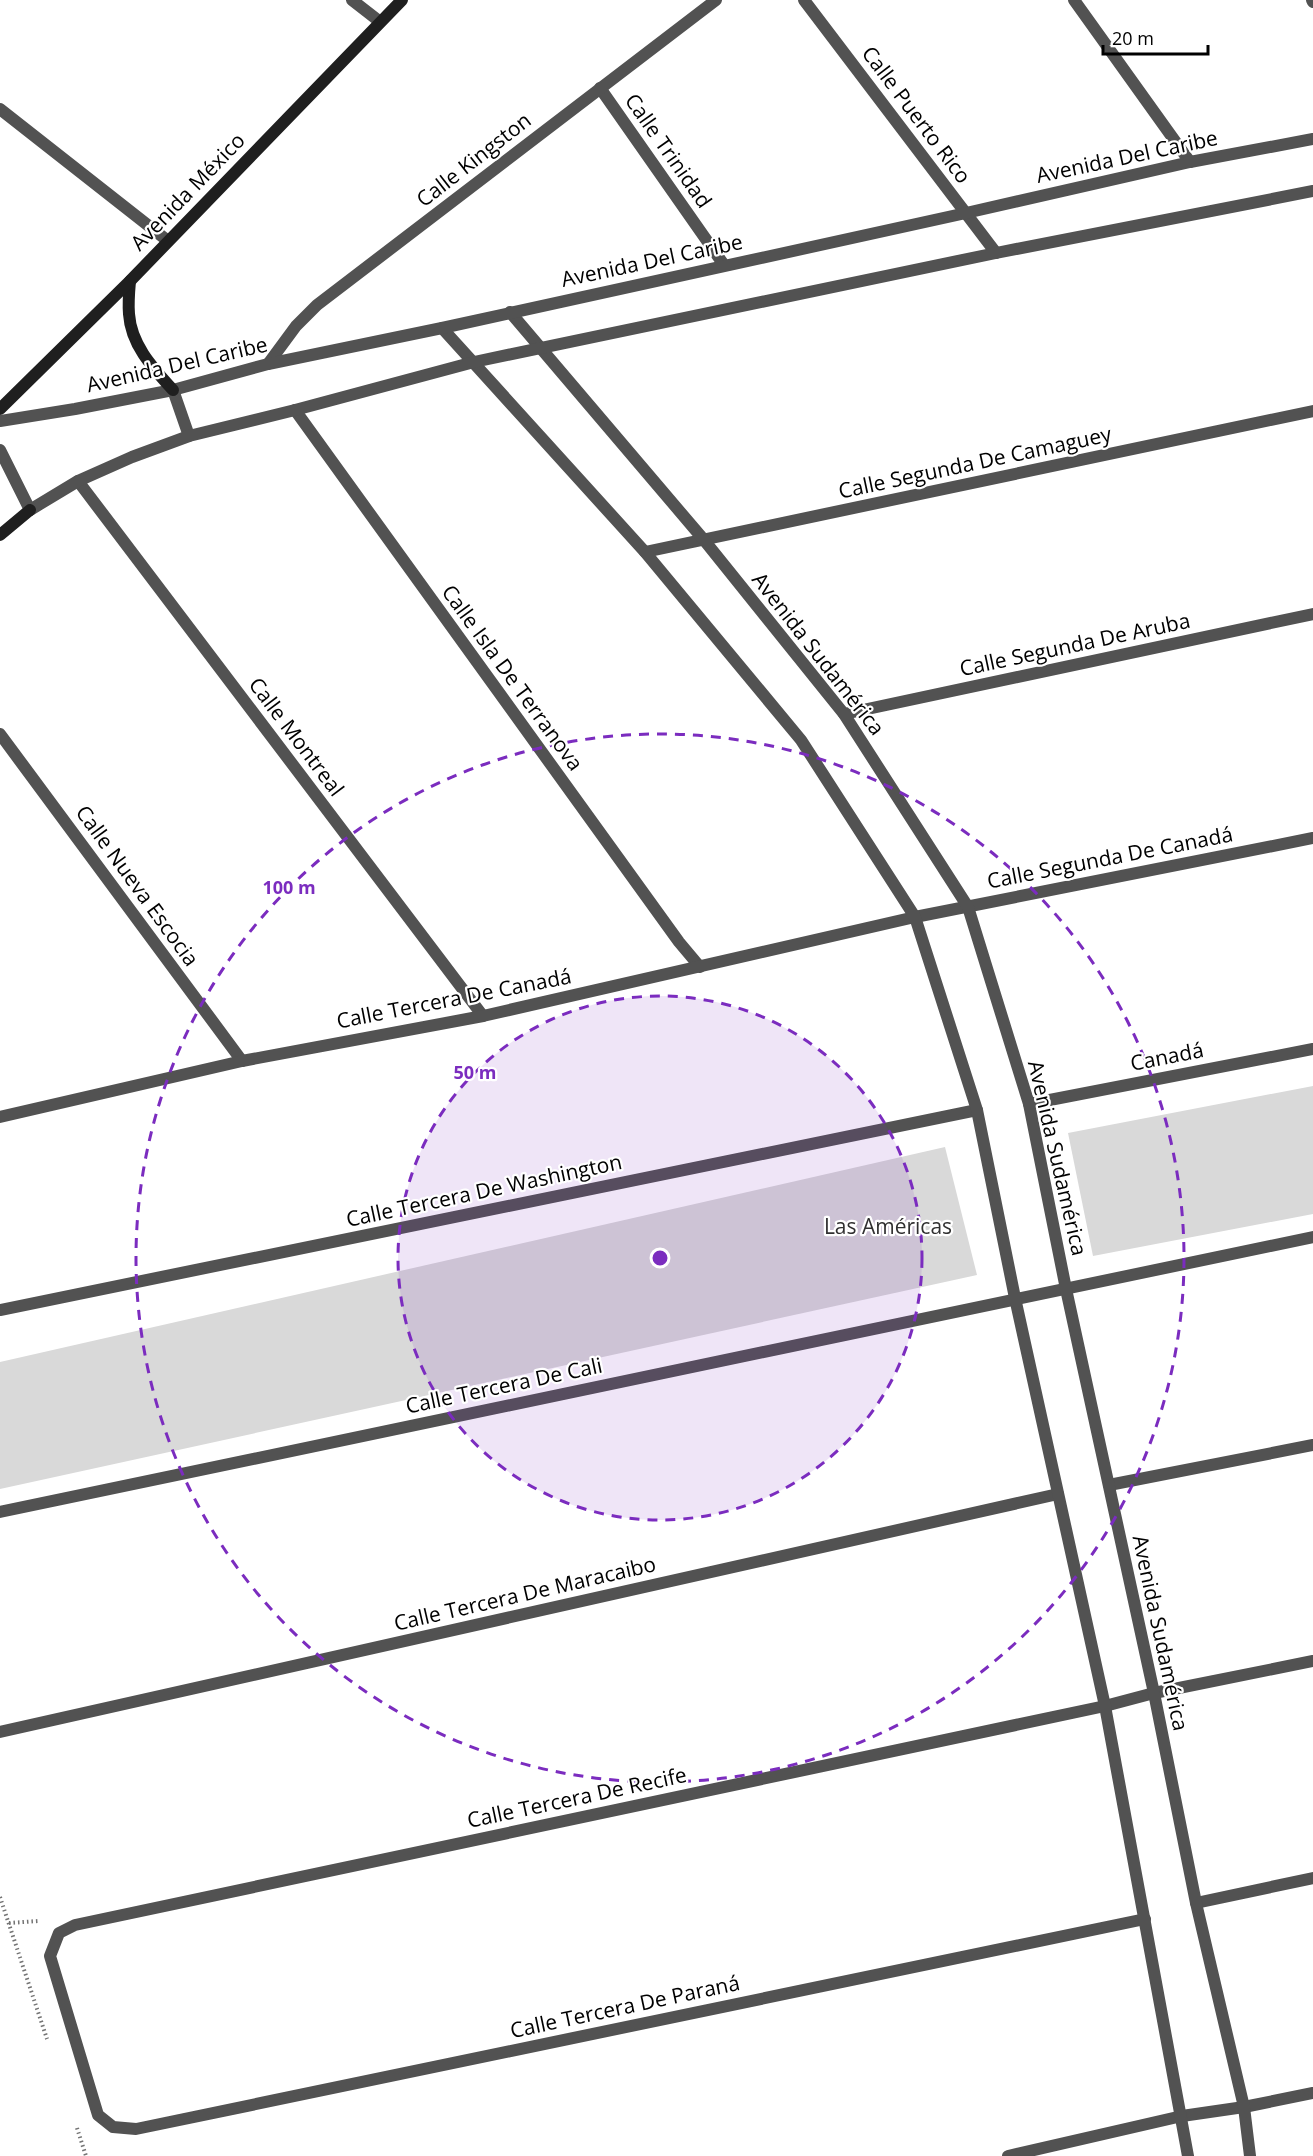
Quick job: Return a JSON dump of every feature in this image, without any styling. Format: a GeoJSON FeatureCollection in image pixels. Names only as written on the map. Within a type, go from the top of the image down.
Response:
{"type":"FeatureCollection","features":[{"type":"Feature","properties":{"kind":"main road","name":"Avenida México"},"geometry":{"type":"LineString","coordinates":[[0,409],[130,281],[379,21],[402,0]]}},
{"type":"Feature","properties":{"kind":"main road"},"geometry":{"type":"LineString","coordinates":[[130,281],[129,314],[133,334],[142,353],[173,390]]}},
{"type":"Feature","properties":{"kind":"main road"},"geometry":{"type":"LineString","coordinates":[[0,535],[30,510]]}},
{"type":"Feature","properties":{"kind":"street"},"geometry":{"type":"LineString","coordinates":[[352,0],[379,21]]}},
{"type":"Feature","properties":{"kind":"street","name":"Calle Kingston"},"geometry":{"type":"LineString","coordinates":[[268,364],[296,326],[318,304],[716,0]]}},
{"type":"Feature","properties":{"kind":"street","name":"Calle Puerto Rico"},"geometry":{"type":"LineString","coordinates":[[804,0],[996,253]]}},
{"type":"Feature","properties":{"kind":"street"},"geometry":{"type":"LineString","coordinates":[[1074,0],[1190,162]]}},
{"type":"Feature","properties":{"kind":"street","name":"Calle Trinidad"},"geometry":{"type":"LineString","coordinates":[[600,88],[724,265]]}},
{"type":"Feature","properties":{"kind":"street"},"geometry":{"type":"LineString","coordinates":[[0,109],[168,241]]}},
{"type":"Feature","properties":{"kind":"street","name":"Avenida Del Caribe"},"geometry":{"type":"LineString","coordinates":[[0,421],[173,390],[268,364],[442,328],[1190,162],[1313,139]]}},
{"type":"Feature","properties":{"kind":"street"},"geometry":{"type":"LineString","coordinates":[[0,450],[30,510],[78,481],[132,457],[189,436],[474,362],[996,253],[1313,191]]}},
{"type":"Feature","properties":{"kind":"street","name":"Avenida Sudamérica"},"geometry":{"type":"LineString","coordinates":[[510,312],[543,348],[704,540],[844,714],[968,907],[1029,1104],[1066,1289],[1154,1693],[1196,1903],[1244,2107],[1250,2156]]}},
{"type":"Feature","properties":{"kind":"street"},"geometry":{"type":"LineString","coordinates":[[442,328],[645,552],[801,740],[915,917],[977,1110],[1015,1298],[1105,1706],[1188,2156]]}},
{"type":"Feature","properties":{"kind":"street"},"geometry":{"type":"LineString","coordinates":[[173,390],[189,436]]}},
{"type":"Feature","properties":{"kind":"street","name":"Calle Isla De Terranova"},"geometry":{"type":"LineString","coordinates":[[295,410],[679,942],[700,967]]}},
{"type":"Feature","properties":{"kind":"street","name":"Calle Segunda De Camaguey"},"geometry":{"type":"LineString","coordinates":[[645,552],[1313,411]]}},
{"type":"Feature","properties":{"kind":"street","name":"Calle Montreal"},"geometry":{"type":"LineString","coordinates":[[78,481],[483,1016]]}},
{"type":"Feature","properties":{"kind":"street","name":"Calle Segunda De Aruba"},"geometry":{"type":"LineString","coordinates":[[844,714],[1313,614]]}},
{"type":"Feature","properties":{"kind":"street","name":"Calle Nueva Escocia"},"geometry":{"type":"LineString","coordinates":[[0,734],[242,1061]]}},
{"type":"Feature","properties":{"kind":"street","name":"Calle Segunda De Canadá"},"geometry":{"type":"LineString","coordinates":[[915,917],[1313,838]]}},
{"type":"Feature","properties":{"kind":"street","name":"Calle Tercera De Canadá"},"geometry":{"type":"LineString","coordinates":[[2,1114],[242,1061],[483,1016],[915,917]]}},
{"type":"Feature","properties":{"kind":"street","name":"Canadá"},"geometry":{"type":"LineString","coordinates":[[1029,1104],[1313,1049]]}},
{"type":"Feature","properties":{"kind":"street","name":"Calle Tercera De Washington"},"geometry":{"type":"LineString","coordinates":[[0,1310],[977,1110]]}},
{"type":"Feature","properties":{"kind":"street","name":"Calle Tercera De Cali"},"geometry":{"type":"LineString","coordinates":[[0,1512],[1313,1237]]}},
{"type":"Feature","properties":{"kind":"street"},"geometry":{"type":"LineString","coordinates":[[1109,1485],[1313,1445]]}},
{"type":"Feature","properties":{"kind":"street","name":"Calle Tercera De Maracaibo"},"geometry":{"type":"LineString","coordinates":[[0,1732],[1058,1494]]}},
{"type":"Feature","properties":{"kind":"street","name":"Calle Tercera De Recife"},"geometry":{"type":"LineString","coordinates":[[113,2127],[98,2115],[50,1956],[58,1933],[75,1925],[1105,1706],[1154,1693],[1313,1661]]}},
{"type":"Feature","properties":{"kind":"street"},"geometry":{"type":"LineString","coordinates":[[1196,1903],[1313,1878]]}},
{"type":"Feature","properties":{"kind":"street","name":"Calle Tercera De Paraná"},"geometry":{"type":"LineString","coordinates":[[113,2127],[136,2129],[1145,1919]]}},
{"type":"Feature","properties":{"kind":"street"},"geometry":{"type":"LineString","coordinates":[[1008,2156],[1182,2116],[1244,2107],[1313,2093]]}},
{"type":"Feature","properties":{"kind":"path"},"geometry":{"type":"LineString","coordinates":[[0,1897],[49,2046]]}},
{"type":"Feature","properties":{"kind":"path"},"geometry":{"type":"LineString","coordinates":[[75,2124],[86,2156]]}},
{"type":"Feature","properties":{"kind":"green space"},"geometry":{"type":"Polygon","coordinates":[[[1313,1086],[1313,1214],[1093,1256],[1068,1133],[1313,1086]]]}},
{"type":"Feature","properties":{"kind":"green space","name":"Las Américas"},"geometry":{"type":"Polygon","coordinates":[[[945,1147],[977,1275],[0,1489],[0,1362],[945,1147]]]}}]}
